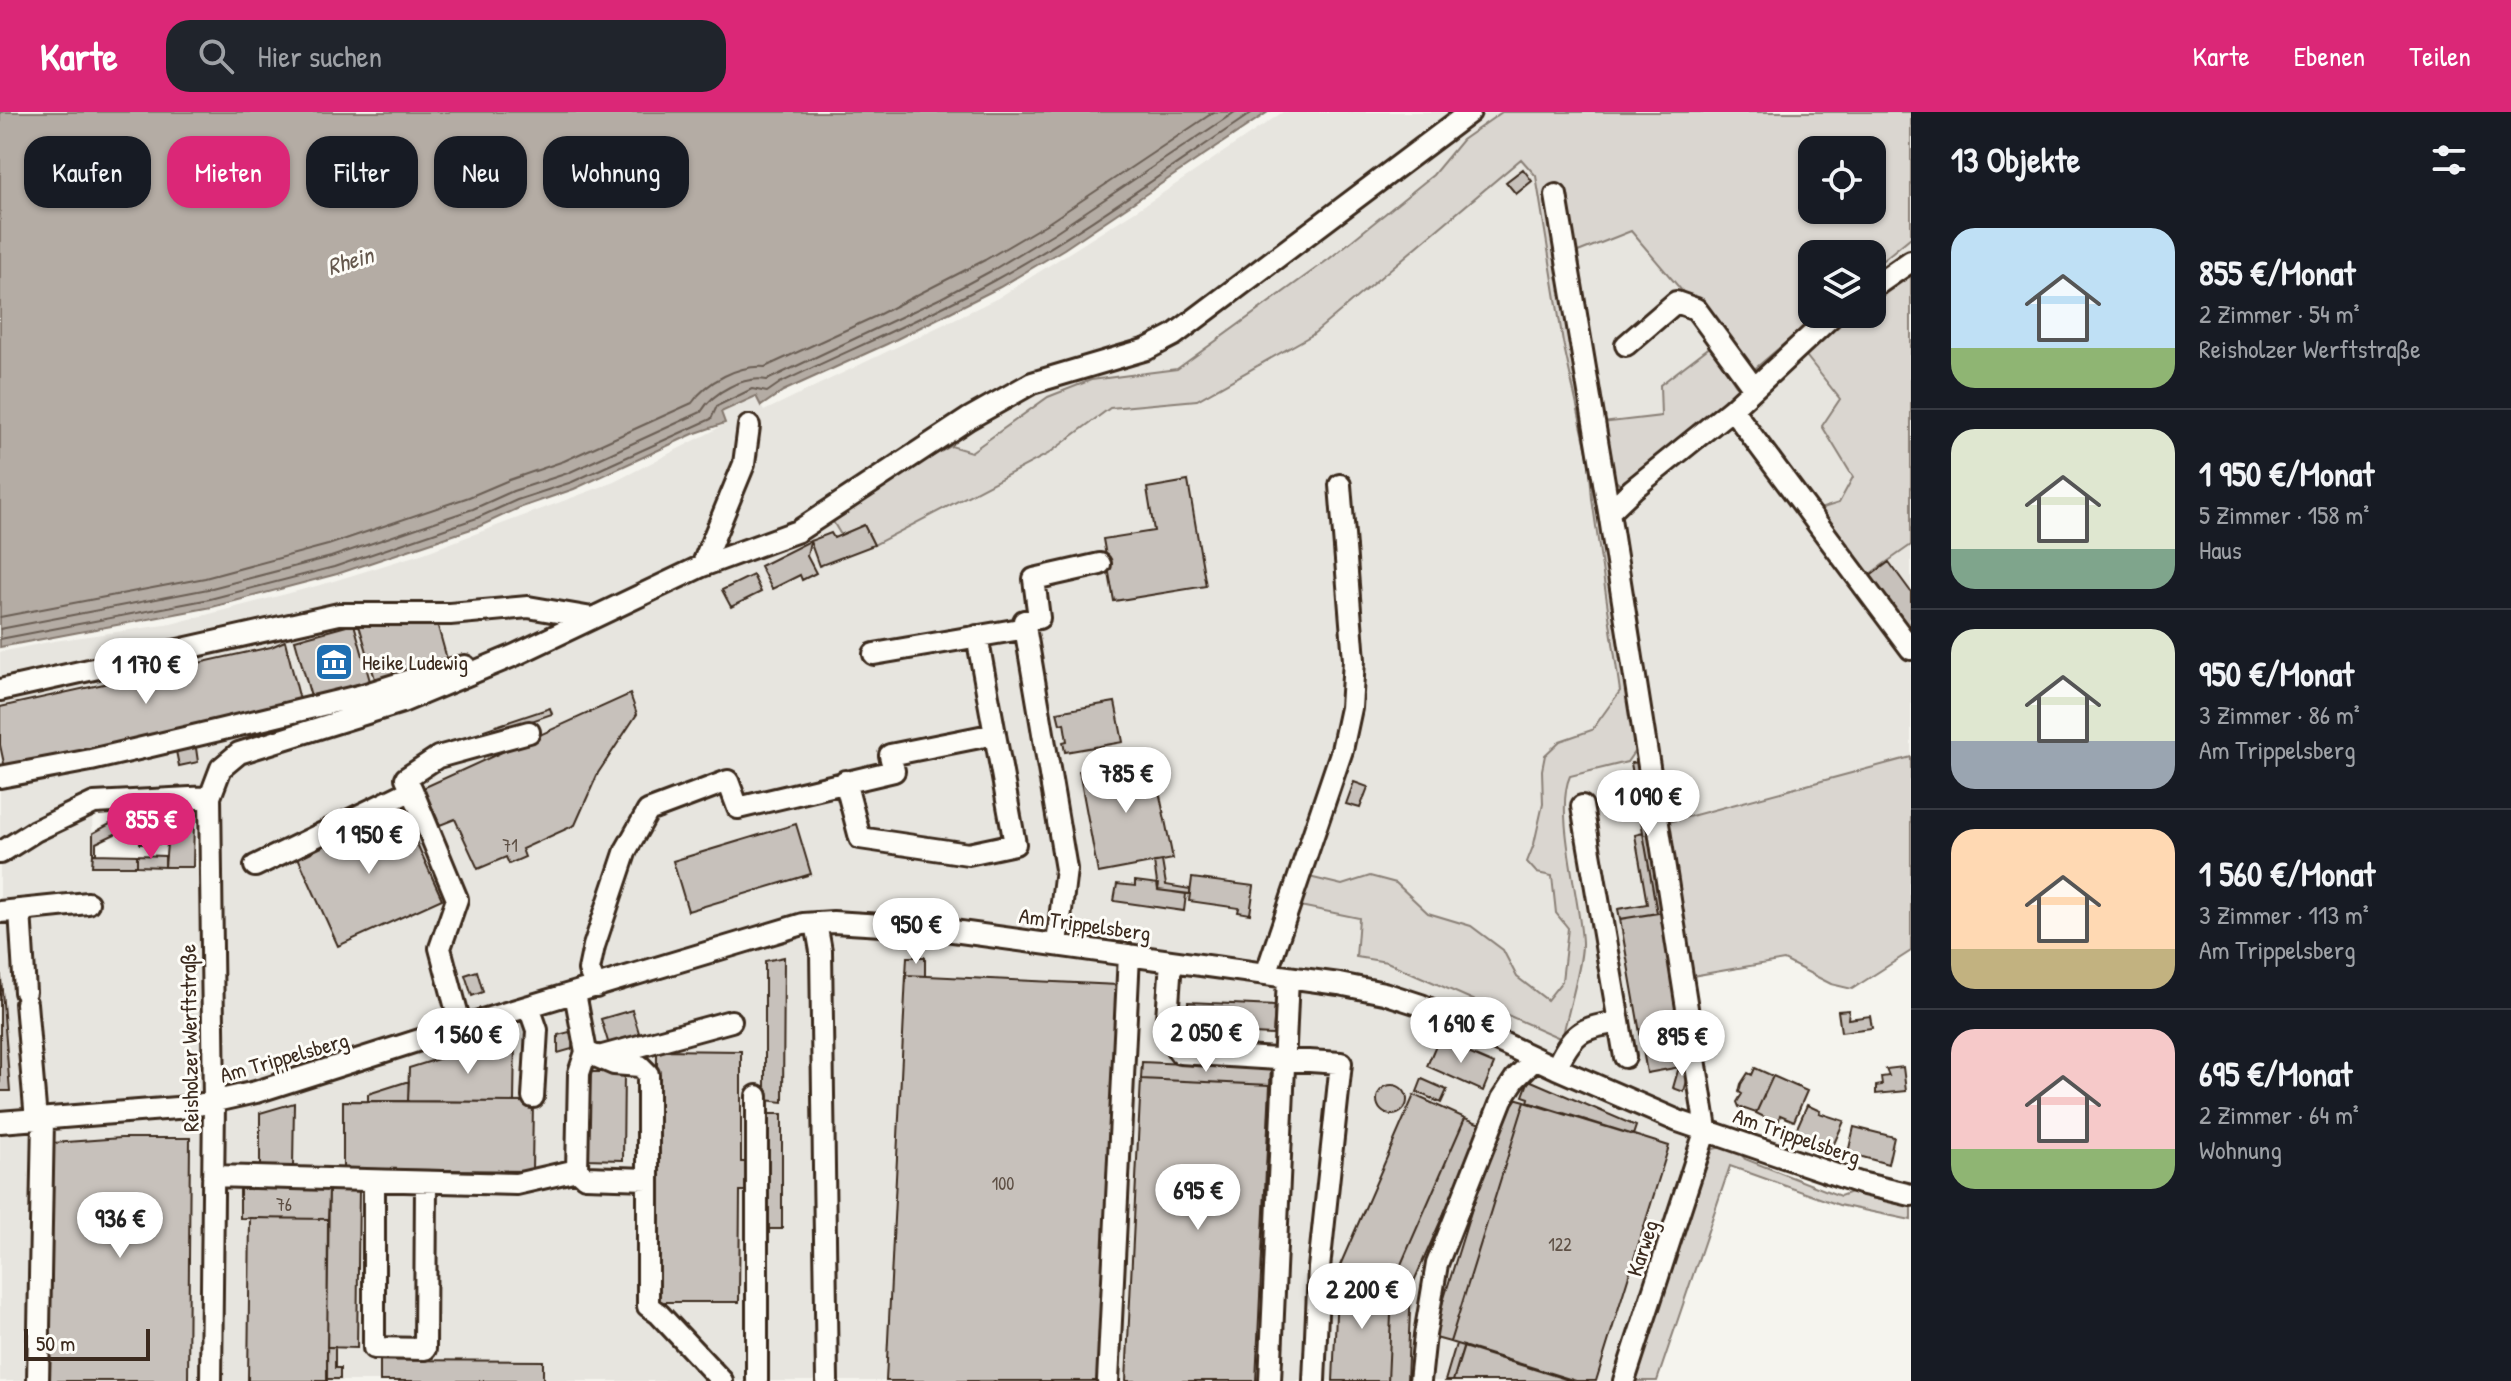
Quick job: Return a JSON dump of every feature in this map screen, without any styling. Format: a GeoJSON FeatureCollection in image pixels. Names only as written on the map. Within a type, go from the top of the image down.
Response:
{"type":"FeatureCollection","features":[{"type":"Feature","properties":{"kind":"street"},"geometry":{"type":"LineString","coordinates":[[0,777],[91,760],[219,730],[363,695],[426,675],[515,655],[702,566],[798,531],[968,419],[1032,383],[1147,349],[1174,335],[1470,112]]}},
{"type":"Feature","properties":{"kind":"street"},"geometry":{"type":"LineString","coordinates":[[1556,195],[1706,1129]]}},
{"type":"Feature","properties":{"kind":"street"},"geometry":{"type":"LineString","coordinates":[[1886,278],[1911,261]]}},
{"type":"Feature","properties":{"kind":"street"},"geometry":{"type":"LineString","coordinates":[[1626,345],[1676,302],[1696,309],[1754,388]]}},
{"type":"Feature","properties":{"kind":"street"},"geometry":{"type":"LineString","coordinates":[[1609,512],[1732,409],[1819,328]]}},
{"type":"Feature","properties":{"kind":"street"},"geometry":{"type":"LineString","coordinates":[[1732,409],[1911,649]]}},
{"type":"Feature","properties":{"kind":"street"},"geometry":{"type":"LineString","coordinates":[[702,566],[744,464],[749,426]]}},
{"type":"Feature","properties":{"kind":"street"},"geometry":{"type":"LineString","coordinates":[[1266,974],[1342,750],[1351,708],[1354,660],[1340,485]]}},
{"type":"Feature","properties":{"kind":"street"},"geometry":{"type":"LineString","coordinates":[[1057,944],[1066,869],[1024,621],[1039,618],[1034,579],[1100,564]]}},
{"type":"Feature","properties":{"kind":"street"},"geometry":{"type":"LineString","coordinates":[[0,690],[339,614],[450,614],[528,607],[592,618]]}},
{"type":"Feature","properties":{"kind":"street"},"geometry":{"type":"LineString","coordinates":[[874,654],[1026,628]]}},
{"type":"Feature","properties":{"kind":"street"},"geometry":{"type":"LineString","coordinates":[[845,781],[860,838],[968,854],[1015,844],[977,636]]}},
{"type":"Feature","properties":{"kind":"street","name":"Reisholzer Werftstraße"},"geometry":{"type":"LineString","coordinates":[[211,1381],[214,1102],[210,797],[221,768],[239,753],[402,702],[515,655]]}},
{"type":"Feature","properties":{"kind":"street"},"geometry":{"type":"LineString","coordinates":[[461,1027],[440,948],[457,899],[406,778],[438,757],[529,732]]}},
{"type":"Feature","properties":{"kind":"street"},"geometry":{"type":"LineString","coordinates":[[596,987],[589,970],[594,946],[626,850],[648,811],[728,781],[738,808],[894,771],[890,755],[995,734]]}},
{"type":"Feature","properties":{"kind":"street"},"geometry":{"type":"LineString","coordinates":[[255,866],[412,790]]}},
{"type":"Feature","properties":{"kind":"street"},"geometry":{"type":"LineString","coordinates":[[0,853],[35,831],[94,803],[210,797]]}},
{"type":"Feature","properties":{"kind":"street"},"geometry":{"type":"LineString","coordinates":[[1582,806],[1625,1057]]}},
{"type":"Feature","properties":{"kind":"street"},"geometry":{"type":"LineString","coordinates":[[38,1381],[39,1120],[25,998],[10,911],[88,903]]}},
{"type":"Feature","properties":{"kind":"street"},"geometry":{"type":"LineString","coordinates":[[816,923],[821,951],[827,1381]]}},
{"type":"Feature","properties":{"kind":"street","name":"Am Trippelsberg"},"geometry":{"type":"LineString","coordinates":[[0,1122],[166,1109],[214,1102],[295,1081],[461,1027],[803,924],[816,923],[931,928],[1384,993],[1678,1121],[1860,1183],[1911,1195]]}},
{"type":"Feature","properties":{"kind":"street"},"geometry":{"type":"LineString","coordinates":[[1108,1381],[1129,955]]}},
{"type":"Feature","properties":{"kind":"street"},"geometry":{"type":"LineString","coordinates":[[1171,961],[1166,1033],[1180,1053],[1341,1063],[1319,1268],[1314,1381]]}},
{"type":"Feature","properties":{"kind":"street"},"geometry":{"type":"LineString","coordinates":[[1270,1381],[1288,977]]}},
{"type":"Feature","properties":{"kind":"street"},"geometry":{"type":"LineString","coordinates":[[575,993],[593,1054],[614,1064],[640,1066],[648,1074],[648,1306],[722,1381]]}},
{"type":"Feature","properties":{"kind":"street"},"geometry":{"type":"LineString","coordinates":[[529,1007],[537,1030],[533,1097]]}},
{"type":"Feature","properties":{"kind":"street"},"geometry":{"type":"LineString","coordinates":[[648,1179],[585,1177],[577,1170],[579,1073],[593,1054],[731,1021]]}},
{"type":"Feature","properties":{"kind":"street"},"geometry":{"type":"LineString","coordinates":[[1556,1068],[1574,1036],[1597,1025],[1619,1023]]}},
{"type":"Feature","properties":{"kind":"street"},"geometry":{"type":"LineString","coordinates":[[1420,1381],[1437,1264],[1502,1099],[1515,1079],[1535,1059]]}},
{"type":"Feature","properties":{"kind":"street"},"geometry":{"type":"LineString","coordinates":[[757,1096],[757,1381]]}},
{"type":"Feature","properties":{"kind":"street","name":"Karweg"},"geometry":{"type":"LineString","coordinates":[[1624,1381],[1706,1129]]}},
{"type":"Feature","properties":{"kind":"street"},"geometry":{"type":"LineString","coordinates":[[213,1176],[516,1184],[577,1170]]}},
{"type":"Feature","properties":{"kind":"street"},"geometry":{"type":"LineString","coordinates":[[374,1181],[374,1348],[425,1349],[426,1182]]}},
{"type":"Feature","properties":{"kind":"shaded area"},"geometry":{"type":"Polygon","coordinates":[[[1283,112],[1911,112],[1911,757],[1665,823],[1699,1098],[1677,1114],[1404,994],[801,916],[208,1098],[0,1114],[0,652],[171,624],[324,584],[424,553],[614,482],[713,431],[725,423],[721,413],[756,396],[764,411],[998,298],[1283,112]],[[92,803],[93,866],[194,868],[213,865],[215,808],[92,803]]]}},
{"type":"Feature","properties":{"kind":"shaded area"},"geometry":{"type":"Polygon","coordinates":[[[1502,112],[1911,112],[1911,237],[1886,258],[1886,240],[1798,240],[1798,328],[1803,328],[1751,372],[1631,231],[1573,254],[1602,423],[1661,416],[1660,385],[1711,346],[1739,390],[1624,488],[1596,464],[1643,729],[1627,762],[1570,776],[1566,791],[1566,833],[1582,951],[1562,1039],[1387,962],[1356,957],[1359,918],[1300,906],[1309,877],[1342,885],[1370,876],[1396,883],[1428,913],[1471,926],[1503,950],[1517,977],[1547,1000],[1562,981],[1568,928],[1556,913],[1552,876],[1537,873],[1527,862],[1543,804],[1545,755],[1560,741],[1592,730],[1620,691],[1589,461],[1563,342],[1536,176],[1521,159],[1312,335],[1197,400],[1110,408],[1048,454],[874,545],[864,525],[841,535],[832,520],[951,446],[971,452],[1048,397],[1091,380],[1177,369],[1329,259],[1433,175],[1462,140],[1502,112]]]}},
{"type":"Feature","properties":{"kind":"shaded area"},"geometry":{"type":"Polygon","coordinates":[[[1911,265],[1911,545],[1864,578],[1813,511],[1839,503],[1853,477],[1822,426],[1840,399],[1800,348],[1826,328],[1886,328],[1886,284],[1911,265]]]}},
{"type":"Feature","properties":{"kind":"shaded area"},"geometry":{"type":"Polygon","coordinates":[[[1911,757],[1911,951],[1852,989],[1831,984],[1784,960],[1692,976],[1665,823],[1911,757]]]}},
{"type":"Feature","properties":{"kind":"shaded area"},"geometry":{"type":"Polygon","coordinates":[[[806,931],[938,935],[1332,992],[1390,1007],[1698,1140],[1616,1381],[222,1381],[224,1108],[806,931]]]}},
{"type":"Feature","properties":{"kind":"shaded area"},"geometry":{"type":"Polygon","coordinates":[[[206,1113],[203,1381],[0,1381],[0,1129],[206,1113]]]}},
{"type":"Feature","properties":{"kind":"shaded area"},"geometry":{"type":"Polygon","coordinates":[[[1734,1146],[1745,1159],[1840,1196],[1851,1192],[1911,1207],[1911,1220],[1839,1205],[1730,1166],[1657,1381],[1629,1381],[1713,1149],[1734,1146]]]}},
{"type":"Feature","properties":{"kind":"water","name":"Rhein"},"geometry":{"type":"Polygon","coordinates":[[[0,112],[1268,112],[1064,249],[1000,287],[887,344],[783,391],[761,406],[756,396],[721,412],[725,423],[693,434],[574,489],[519,508],[480,526],[337,574],[212,607],[0,647],[0,112]]]}},
{"type":"Feature","properties":{"kind":"building"},"geometry":{"type":"Polygon","coordinates":[[[1523,169],[1532,181],[1516,194],[1506,182],[1523,169]]]}},
{"type":"Feature","properties":{"kind":"building"},"geometry":{"type":"Polygon","coordinates":[[[1188,481],[1206,586],[1114,601],[1103,539],[1154,531],[1147,488],[1188,481]]]}},
{"type":"Feature","properties":{"kind":"building"},"geometry":{"type":"Polygon","coordinates":[[[864,525],[874,545],[819,566],[810,541],[831,533],[834,538],[864,525]]]}},
{"type":"Feature","properties":{"kind":"building"},"geometry":{"type":"Polygon","coordinates":[[[810,541],[807,556],[816,573],[802,580],[800,575],[772,589],[760,566],[810,541]]]}},
{"type":"Feature","properties":{"kind":"building"},"geometry":{"type":"Polygon","coordinates":[[[1889,562],[1911,592],[1911,632],[1865,580],[1889,562]]]}},
{"type":"Feature","properties":{"kind":"building"},"geometry":{"type":"Polygon","coordinates":[[[753,575],[761,592],[731,607],[722,590],[753,575]]]}},
{"type":"Feature","properties":{"kind":"building"},"geometry":{"type":"Polygon","coordinates":[[[437,623],[447,659],[375,679],[359,625],[437,623]]]}},
{"type":"Feature","properties":{"kind":"building"},"geometry":{"type":"Polygon","coordinates":[[[354,624],[370,681],[311,697],[295,640],[354,624]]]}},
{"type":"Feature","properties":{"kind":"building"},"geometry":{"type":"Polygon","coordinates":[[[285,641],[300,700],[5,768],[0,745],[0,707],[271,647],[285,641]]]}},
{"type":"Feature","properties":{"kind":"building"},"geometry":{"type":"Polygon","coordinates":[[[630,694],[637,714],[598,773],[575,825],[522,849],[525,857],[509,864],[506,857],[478,869],[455,819],[440,825],[423,788],[630,694]]]}},
{"type":"Feature","properties":{"kind":"building"},"geometry":{"type":"Polygon","coordinates":[[[1115,702],[1123,742],[1065,752],[1064,723],[1060,724],[1057,712],[1115,702]]]}},
{"type":"Feature","properties":{"kind":"building"},"geometry":{"type":"Polygon","coordinates":[[[550,708],[552,714],[485,737],[484,730],[550,708]]]}},
{"type":"Feature","properties":{"kind":"building"},"geometry":{"type":"Polygon","coordinates":[[[196,748],[198,762],[179,766],[176,751],[196,748]]]}},
{"type":"Feature","properties":{"kind":"building"},"geometry":{"type":"Polygon","coordinates":[[[1152,757],[1173,859],[1098,873],[1079,771],[1152,757]]]}},
{"type":"Feature","properties":{"kind":"building"},"geometry":{"type":"Polygon","coordinates":[[[1639,762],[1665,912],[1657,913],[1631,763],[1639,762]]]}},
{"type":"Feature","properties":{"kind":"building"},"geometry":{"type":"Polygon","coordinates":[[[1354,782],[1368,787],[1360,808],[1346,804],[1354,782]]]}},
{"type":"Feature","properties":{"kind":"building"},"geometry":{"type":"Polygon","coordinates":[[[400,806],[442,899],[338,946],[296,853],[400,806]]]}},
{"type":"Feature","properties":{"kind":"building"},"geometry":{"type":"Polygon","coordinates":[[[140,811],[188,812],[194,817],[193,867],[165,867],[167,844],[140,844],[140,811]]]}},
{"type":"Feature","properties":{"kind":"building"},"geometry":{"type":"Polygon","coordinates":[[[132,812],[132,833],[117,833],[96,843],[96,854],[93,854],[93,833],[132,812]]]}},
{"type":"Feature","properties":{"kind":"building"},"geometry":{"type":"Polygon","coordinates":[[[796,824],[811,874],[688,911],[673,861],[796,824]]]}},
{"type":"Feature","properties":{"kind":"building"},"geometry":{"type":"Polygon","coordinates":[[[1643,833],[1657,913],[1620,919],[1618,909],[1647,904],[1635,835],[1643,833]]]}},
{"type":"Feature","properties":{"kind":"building"},"geometry":{"type":"Polygon","coordinates":[[[93,854],[137,855],[137,866],[92,866],[93,854]]]}},
{"type":"Feature","properties":{"kind":"building"},"geometry":{"type":"Polygon","coordinates":[[[137,855],[165,856],[165,867],[137,866],[137,855]]]}},
{"type":"Feature","properties":{"kind":"building"},"geometry":{"type":"Polygon","coordinates":[[[1162,861],[1166,885],[1190,889],[1190,894],[1158,890],[1154,862],[1162,861]]]}},
{"type":"Feature","properties":{"kind":"building"},"geometry":{"type":"Polygon","coordinates":[[[1192,878],[1254,886],[1250,914],[1238,912],[1239,908],[1189,901],[1192,878]]]}},
{"type":"Feature","properties":{"kind":"building"},"geometry":{"type":"Polygon","coordinates":[[[1135,881],[1159,884],[1158,890],[1186,894],[1184,911],[1114,901],[1117,884],[1135,886],[1135,881]]]}},
{"type":"Feature","properties":{"kind":"building"},"geometry":{"type":"Polygon","coordinates":[[[1665,912],[1691,1065],[1647,1073],[1620,919],[1665,912]]]}},
{"type":"Feature","properties":{"kind":"building"},"geometry":{"type":"Polygon","coordinates":[[[784,957],[783,1102],[765,1100],[765,961],[784,957]]]}},
{"type":"Feature","properties":{"kind":"building"},"geometry":{"type":"Polygon","coordinates":[[[907,957],[925,957],[925,976],[906,975],[907,957]]]}},
{"type":"Feature","properties":{"kind":"building"},"geometry":{"type":"Polygon","coordinates":[[[0,965],[10,1091],[0,1091],[0,965]]]}},
{"type":"Feature","properties":{"kind":"building"},"geometry":{"type":"Polygon","coordinates":[[[477,971],[483,992],[472,996],[465,975],[477,971]]]}},
{"type":"Feature","properties":{"kind":"building"},"geometry":{"type":"Polygon","coordinates":[[[906,975],[1118,985],[1100,1381],[886,1381],[906,975]]]}},
{"type":"Feature","properties":{"kind":"building"},"geometry":{"type":"Polygon","coordinates":[[[1188,1002],[1275,1006],[1273,1035],[1187,1031],[1188,1002]]]}},
{"type":"Feature","properties":{"kind":"building"},"geometry":{"type":"Polygon","coordinates":[[[632,1010],[640,1036],[609,1045],[601,1019],[632,1010]]]}},
{"type":"Feature","properties":{"kind":"building"},"geometry":{"type":"Polygon","coordinates":[[[1849,1010],[1848,1019],[1870,1016],[1872,1028],[1841,1032],[1838,1011],[1849,1010]]]}},
{"type":"Feature","properties":{"kind":"building"},"geometry":{"type":"Polygon","coordinates":[[[569,1032],[573,1036],[572,1049],[558,1053],[558,1035],[569,1032]]]}},
{"type":"Feature","properties":{"kind":"building"},"geometry":{"type":"Polygon","coordinates":[[[515,1035],[514,1102],[408,1101],[409,1068],[515,1035]]]}},
{"type":"Feature","properties":{"kind":"building"},"geometry":{"type":"Polygon","coordinates":[[[1438,1040],[1494,1064],[1483,1091],[1427,1066],[1438,1040]]]}},
{"type":"Feature","properties":{"kind":"building"},"geometry":{"type":"Polygon","coordinates":[[[657,1050],[741,1051],[741,1162],[750,1162],[750,1176],[745,1176],[745,1191],[740,1191],[739,1302],[656,1302],[657,1050]]]}},
{"type":"Feature","properties":{"kind":"building"},"geometry":{"type":"Polygon","coordinates":[[[1142,1062],[1271,1068],[1270,1085],[1141,1079],[1142,1062]]]}},
{"type":"Feature","properties":{"kind":"building"},"geometry":{"type":"Polygon","coordinates":[[[1691,1065],[1684,1092],[1673,1088],[1679,1067],[1691,1065]]]}},
{"type":"Feature","properties":{"kind":"building"},"geometry":{"type":"Polygon","coordinates":[[[1903,1067],[1906,1091],[1876,1094],[1876,1086],[1882,1085],[1881,1077],[1889,1076],[1886,1069],[1903,1067]]]}},
{"type":"Feature","properties":{"kind":"building"},"geometry":{"type":"Polygon","coordinates":[[[1755,1068],[1773,1076],[1756,1113],[1739,1107],[1737,1102],[1742,1094],[1739,1092],[1741,1084],[1755,1068]]]}},
{"type":"Feature","properties":{"kind":"building"},"geometry":{"type":"Polygon","coordinates":[[[586,1072],[624,1072],[623,1160],[585,1159],[586,1072]]]}},
{"type":"Feature","properties":{"kind":"building"},"geometry":{"type":"Polygon","coordinates":[[[1773,1076],[1807,1091],[1794,1121],[1780,1115],[1779,1120],[1774,1122],[1756,1113],[1773,1076]]]}},
{"type":"Feature","properties":{"kind":"building"},"geometry":{"type":"Polygon","coordinates":[[[1141,1079],[1270,1085],[1256,1381],[1126,1381],[1141,1079]]]}},
{"type":"Feature","properties":{"kind":"building"},"geometry":{"type":"Polygon","coordinates":[[[1422,1079],[1447,1090],[1441,1103],[1417,1092],[1422,1079]]]}},
{"type":"Feature","properties":{"kind":"building"},"geometry":{"type":"Polygon","coordinates":[[[1529,1080],[1636,1126],[1633,1135],[1528,1103],[1529,1098],[1523,1096],[1529,1080]]]}},
{"type":"Feature","properties":{"kind":"building"},"geometry":{"type":"Polygon","coordinates":[[[409,1081],[408,1101],[368,1101],[368,1094],[409,1081]]]}},
{"type":"Feature","properties":{"kind":"building"},"geometry":{"type":"Polygon","coordinates":[[[1392,1085],[1402,1090],[1407,1100],[1402,1110],[1392,1115],[1382,1110],[1377,1100],[1382,1090],[1392,1085]]]}},
{"type":"Feature","properties":{"kind":"building"},"geometry":{"type":"Polygon","coordinates":[[[1414,1095],[1465,1118],[1389,1292],[1338,1270],[1414,1095]]]}},
{"type":"Feature","properties":{"kind":"building"},"geometry":{"type":"Polygon","coordinates":[[[1507,1096],[1525,1101],[1450,1342],[1432,1337],[1507,1096]]]}},
{"type":"Feature","properties":{"kind":"building"},"geometry":{"type":"Polygon","coordinates":[[[343,1101],[533,1102],[532,1171],[343,1169],[343,1101]]]}},
{"type":"Feature","properties":{"kind":"building"},"geometry":{"type":"Polygon","coordinates":[[[1525,1101],[1669,1146],[1596,1381],[1576,1381],[1450,1342],[1525,1101]]]}},
{"type":"Feature","properties":{"kind":"building"},"geometry":{"type":"Polygon","coordinates":[[[294,1103],[293,1167],[260,1167],[260,1113],[294,1103]]]}},
{"type":"Feature","properties":{"kind":"building"},"geometry":{"type":"Polygon","coordinates":[[[1807,1105],[1819,1113],[1844,1121],[1833,1146],[1796,1130],[1807,1105]]]}},
{"type":"Feature","properties":{"kind":"building"},"geometry":{"type":"Polygon","coordinates":[[[768,1114],[782,1114],[782,1229],[767,1229],[768,1114]]]}},
{"type":"Feature","properties":{"kind":"building"},"geometry":{"type":"Polygon","coordinates":[[[1465,1118],[1483,1125],[1411,1288],[1407,1381],[1388,1381],[1392,1293],[1389,1292],[1465,1118]]]}},
{"type":"Feature","properties":{"kind":"building"},"geometry":{"type":"Polygon","coordinates":[[[1854,1127],[1894,1137],[1888,1164],[1848,1153],[1854,1127]]]}},
{"type":"Feature","properties":{"kind":"building"},"geometry":{"type":"Polygon","coordinates":[[[121,1138],[190,1138],[188,1381],[50,1381],[53,1143],[121,1138]]]}},
{"type":"Feature","properties":{"kind":"building"},"geometry":{"type":"Polygon","coordinates":[[[240,1189],[329,1189],[328,1219],[240,1218],[240,1189]]]}},
{"type":"Feature","properties":{"kind":"building"},"geometry":{"type":"Polygon","coordinates":[[[329,1189],[359,1189],[357,1348],[327,1347],[329,1189]]]}},
{"type":"Feature","properties":{"kind":"building"},"geometry":{"type":"Polygon","coordinates":[[[250,1218],[328,1219],[327,1381],[248,1381],[250,1218]]]}},
{"type":"Feature","properties":{"kind":"building"},"geometry":{"type":"Polygon","coordinates":[[[1338,1270],[1392,1293],[1388,1381],[1333,1381],[1338,1270]]]}},
{"type":"Feature","properties":{"kind":"building"},"geometry":{"type":"Polygon","coordinates":[[[1456,1344],[1464,1346],[1453,1381],[1445,1381],[1456,1344]]]}},
{"type":"Feature","properties":{"kind":"building"},"geometry":{"type":"Polygon","coordinates":[[[327,1347],[335,1347],[335,1368],[340,1368],[340,1379],[327,1379],[327,1347]]]}},
{"type":"Feature","properties":{"kind":"building"},"geometry":{"type":"Polygon","coordinates":[[[1463,1347],[1572,1381],[1453,1381],[1463,1347]]]}},
{"type":"Feature","properties":{"kind":"building"},"geometry":{"type":"Polygon","coordinates":[[[380,1360],[543,1361],[543,1381],[380,1381],[380,1360]]]}},
{"type":"Feature","properties":{"kind":"place","name":"Heike Ludewig"},"geometry":{"type":"Point","coordinates":[334,662]}}]}
